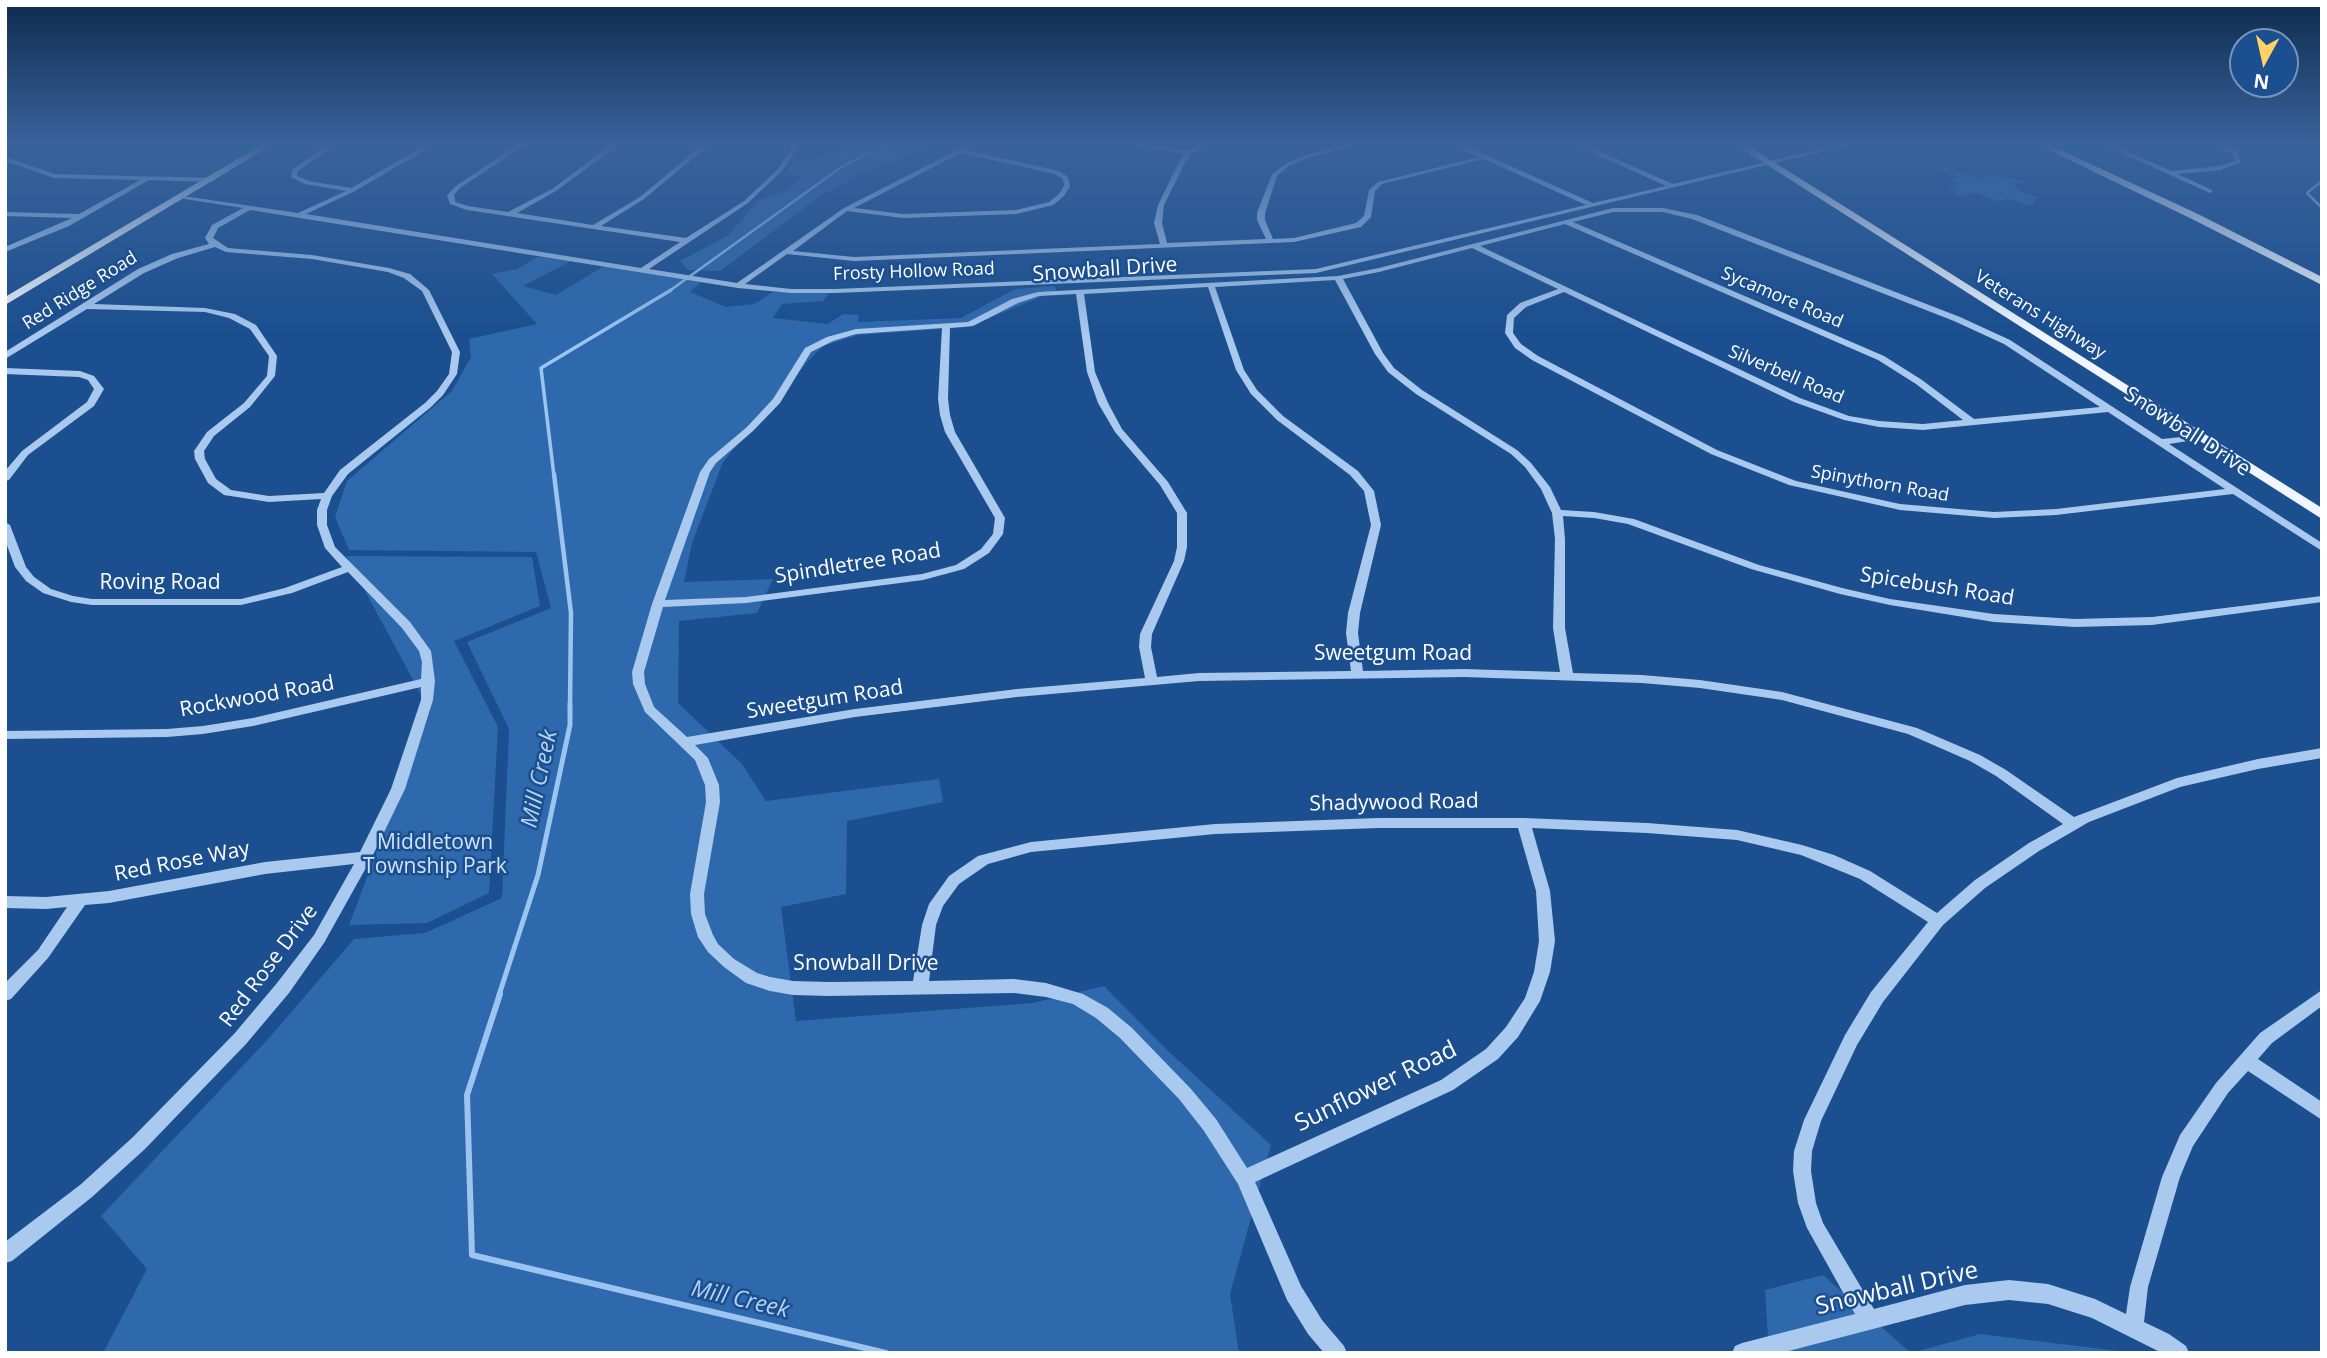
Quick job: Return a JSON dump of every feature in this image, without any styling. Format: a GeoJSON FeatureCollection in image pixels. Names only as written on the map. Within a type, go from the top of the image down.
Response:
{"type":"FeatureCollection","features":[{"type":"Feature","properties":{"kind":"main road"},"geometry":{"type":"LineString","coordinates":[[5,302],[166,208]]}},
{"type":"Feature","properties":{"kind":"main road","name":"Veterans Highway"},"geometry":{"type":"LineString","coordinates":[[1839,208],[2322,515]]}},
{"type":"Feature","properties":{"kind":"main road"},"geometry":{"type":"LineString","coordinates":[[2178,208],[2322,282]]}},
{"type":"Feature","properties":{"kind":"street"},"geometry":{"type":"LineString","coordinates":[[5,250],[95,208]]}},
{"type":"Feature","properties":{"kind":"street"},"geometry":{"type":"LineString","coordinates":[[84,306],[205,310],[232,316],[253,327],[273,356],[271,376],[247,405],[210,434],[199,451],[200,459],[212,481],[228,492],[270,499],[327,496],[344,472],[428,405],[448,383],[456,365],[456,352],[425,290],[399,272],[312,257],[226,250],[214,244],[209,238],[215,227],[248,208]]}},
{"type":"Feature","properties":{"kind":"street","name":"Frosty Hollow Road"},"geometry":{"type":"LineString","coordinates":[[258,208],[738,286],[813,291],[1295,273],[1353,264],[1578,208]]}},
{"type":"Feature","properties":{"kind":"street"},"geometry":{"type":"LineString","coordinates":[[299,215],[313,208]]}},
{"type":"Feature","properties":{"kind":"street"},"geometry":{"type":"LineString","coordinates":[[475,208],[688,241]]}},
{"type":"Feature","properties":{"kind":"street"},"geometry":{"type":"LineString","coordinates":[[510,214],[520,208]]}},
{"type":"Feature","properties":{"kind":"street"},"geometry":{"type":"LineString","coordinates":[[594,227],[625,208]]}},
{"type":"Feature","properties":{"kind":"street"},"geometry":{"type":"LineString","coordinates":[[643,270],[737,208]]}},
{"type":"Feature","properties":{"kind":"street"},"geometry":{"type":"LineString","coordinates":[[738,286],[846,209],[903,216],[1016,212],[1032,208]]}},
{"type":"Feature","properties":{"kind":"street"},"geometry":{"type":"LineString","coordinates":[[1161,208],[1158,215],[1164,246]]}},
{"type":"Feature","properties":{"kind":"street"},"geometry":{"type":"LineString","coordinates":[[1263,208],[1261,220],[1270,242]]}},
{"type":"Feature","properties":{"kind":"street"},"geometry":{"type":"LineString","coordinates":[[785,252],[854,259],[1270,242],[1310,238],[1353,227],[1367,217],[1369,208]]}},
{"type":"Feature","properties":{"kind":"street","name":"Snowball Drive"},"geometry":{"type":"LineString","coordinates":[[1337,1353],[1315,1327],[1294,1293],[1244,1178],[1210,1125],[1185,1094],[1126,1033],[1102,1013],[1077,999],[1046,990],[998,986],[793,988],[770,984],[740,971],[713,948],[698,914],[696,894],[713,802],[712,785],[701,758],[649,709],[639,684],[643,652],[705,472],[712,461],[750,429],[777,401],[808,351],[830,339],[856,332],[970,324],[1026,297],[1338,278],[1629,208]]}},
{"type":"Feature","properties":{"kind":"street","name":"Snowball Drive"},"geometry":{"type":"LineString","coordinates":[[1637,208],[1663,210],[1694,217],[1994,335],[2033,357],[2322,548]]}},
{"type":"Feature","properties":{"kind":"street"},"geometry":{"type":"LineString","coordinates":[[5,214],[82,216]]}},
{"type":"Feature","properties":{"kind":"street","name":"Sycamore Road"},"geometry":{"type":"LineString","coordinates":[[1566,222],[1888,361],[1973,423]]}},
{"type":"Feature","properties":{"kind":"street","name":"Red Ridge Road"},"geometry":{"type":"LineString","coordinates":[[5,356],[152,265],[214,244]]}},
{"type":"Feature","properties":{"kind":"street","name":"Silverbell Road"},"geometry":{"type":"LineString","coordinates":[[1473,246],[1797,400],[1833,414],[1906,427],[2110,409]]}},
{"type":"Feature","properties":{"kind":"street"},"geometry":{"type":"LineString","coordinates":[[1338,278],[1384,362],[1419,392],[1514,452],[1546,489],[1557,513],[1560,539],[1559,628],[1567,676]]}},
{"type":"Feature","properties":{"kind":"street"},"geometry":{"type":"LineString","coordinates":[[1211,286],[1240,370],[1254,392],[1280,418],[1354,473],[1369,491],[1376,526],[1354,613],[1352,633],[1357,673]]}},
{"type":"Feature","properties":{"kind":"street","name":"Spinythorn Road"},"geometry":{"type":"LineString","coordinates":[[1563,289],[1523,305],[1510,317],[1509,333],[1518,346],[1535,358],[1714,452],[1793,483],[1900,507],[1994,515],[2056,512],[2236,491]]}},
{"type":"Feature","properties":{"kind":"street"},"geometry":{"type":"LineString","coordinates":[[1080,292],[1091,372],[1103,403],[1118,430],[1177,503],[1184,523],[1179,561],[1146,634],[1145,647],[1152,681]]}},
{"type":"Feature","properties":{"kind":"street","name":"Spindletree Road"},"geometry":{"type":"LineString","coordinates":[[658,604],[771,598],[923,578],[960,567],[985,551],[998,534],[1000,518],[950,432],[945,415],[943,399],[946,327]]}},
{"type":"Feature","properties":{"kind":"street"},"geometry":{"type":"LineString","coordinates":[[5,370],[80,374],[91,378],[99,389],[91,404],[25,453],[5,478]]}},
{"type":"Feature","properties":{"kind":"street"},"geometry":{"type":"LineString","coordinates":[[2162,442],[2197,437]]}},
{"type":"Feature","properties":{"kind":"street","name":"Red Rose Drive"},"geometry":{"type":"LineString","coordinates":[[5,1254],[86,1191],[139,1143],[240,1039],[319,939],[365,857],[398,789],[421,723],[429,681],[425,651],[406,625],[349,568],[325,539],[322,510],[327,496]]}},
{"type":"Feature","properties":{"kind":"street","name":"Spicebush Road"},"geometry":{"type":"LineString","coordinates":[[1557,513],[1630,521],[1755,567],[1840,591],[1890,602],[1994,618],[2075,623],[2152,621],[2322,599]]}},
{"type":"Feature","properties":{"kind":"street","name":"Roving Road"},"geometry":{"type":"LineString","coordinates":[[5,525],[20,567],[30,579],[47,591],[92,602],[241,602],[288,591],[349,568]]}},
{"type":"Feature","properties":{"kind":"street","name":"Sweetgum Road"},"geometry":{"type":"LineString","coordinates":[[685,742],[855,713],[1152,681],[1357,673],[1567,676],[1700,684],[1746,690],[1871,718],[1975,758],[2073,824]]}},
{"type":"Feature","properties":{"kind":"street","name":"Rockwood Road"},"geometry":{"type":"LineString","coordinates":[[5,734],[167,733],[203,730],[253,722],[429,681]]}},
{"type":"Feature","properties":{"kind":"street"},"geometry":{"type":"LineString","coordinates":[[1870,1319],[1816,1228],[1807,1203],[1803,1151],[1812,1120],[1851,1040],[1877,997],[1938,921],[1980,884],[2073,824],[2177,783],[2258,764],[2322,753]]}},
{"type":"Feature","properties":{"kind":"street","name":"Shadywood Road"},"geometry":{"type":"LineString","coordinates":[[920,988],[929,925],[942,893],[954,880],[983,860],[1000,853],[1078,841],[1215,829],[1378,823],[1524,823],[1737,835],[1829,859],[1865,874],[1938,921]]}},
{"type":"Feature","properties":{"kind":"street","name":"Sunflower Road"},"geometry":{"type":"LineString","coordinates":[[1244,1178],[1447,1085],[1492,1054],[1512,1032],[1532,1001],[1542,972],[1547,941],[1543,891],[1524,823]]}},
{"type":"Feature","properties":{"kind":"street","name":"Red Rose Way"},"geometry":{"type":"LineString","coordinates":[[5,902],[80,900],[265,868],[365,857]]}},
{"type":"Feature","properties":{"kind":"street"},"geometry":{"type":"LineString","coordinates":[[5,994],[43,954],[80,900]]}},
{"type":"Feature","properties":{"kind":"street"},"geometry":{"type":"LineString","coordinates":[[2134,1327],[2139,1287],[2171,1177],[2181,1153],[2222,1088],[2276,1029],[2322,997]]}},
{"type":"Feature","properties":{"kind":"street"},"geometry":{"type":"LineString","coordinates":[[2247,1061],[2322,1112]]}},
{"type":"Feature","properties":{"kind":"street","name":"Snowball Drive"},"geometry":{"type":"LineString","coordinates":[[1742,1353],[1965,1295],[2010,1290],[2048,1294],[2134,1327],[2179,1353]]}},
{"type":"Feature","properties":{"kind":"green space"},"geometry":{"type":"Polygon","coordinates":[[[751,208],[804,208],[720,271],[688,270],[680,261],[729,235],[751,208]]]}},
{"type":"Feature","properties":{"kind":"green space"},"geometry":{"type":"Polygon","coordinates":[[[537,257],[575,259],[523,286],[556,295],[604,266],[701,282],[690,292],[726,307],[754,304],[773,292],[829,293],[823,301],[782,304],[773,318],[828,324],[843,314],[859,315],[858,322],[961,318],[1015,289],[1054,286],[1057,290],[968,327],[858,335],[823,346],[809,360],[723,462],[692,543],[684,582],[773,579],[757,613],[679,621],[678,703],[742,764],[766,801],[939,779],[943,802],[847,821],[846,894],[781,907],[796,1021],[1033,1003],[1104,986],[1168,1051],[1271,1145],[1230,1294],[1239,1353],[103,1353],[147,1269],[101,1216],[269,1038],[354,939],[425,933],[502,898],[509,729],[467,642],[551,608],[536,552],[349,550],[335,517],[347,481],[452,391],[471,357],[469,339],[537,324],[492,274],[517,269],[537,257]]]}},
{"type":"Feature","properties":{"kind":"green space","name":"Middletown Township Park"},"geometry":{"type":"Polygon","coordinates":[[[346,556],[532,557],[540,606],[454,641],[498,727],[489,893],[427,923],[349,925],[430,711],[346,556]]]}},
{"type":"Feature","properties":{"kind":"green space"},"geometry":{"type":"Polygon","coordinates":[[[1823,1275],[1911,1353],[1769,1353],[1765,1290],[1823,1275]]]}},
{"type":"Feature","properties":{"kind":"green space"},"geometry":{"type":"Polygon","coordinates":[[[1980,1334],[2135,1353],[1911,1353],[1980,1334]]]}},
{"type":"Feature","properties":{"kind":"waterway","name":"Mill Creek"},"geometry":{"type":"LineString","coordinates":[[670,291],[784,208]]}},
{"type":"Feature","properties":{"kind":"waterway","name":"Mill Creek"},"geometry":{"type":"LineString","coordinates":[[554,476],[541,368],[670,291]]}},
{"type":"Feature","properties":{"kind":"waterway","name":"Mill Creek"},"geometry":{"type":"LineString","coordinates":[[554,474],[571,613],[570,706]]}},
{"type":"Feature","properties":{"kind":"waterway","name":"Mill Creek"},"geometry":{"type":"LineString","coordinates":[[499,995],[538,875],[570,725],[570,706]]}},
{"type":"Feature","properties":{"kind":"waterway","name":"Mill Creek"},"geometry":{"type":"LineString","coordinates":[[500,994],[467,1095],[472,1255],[886,1353]]}}]}
